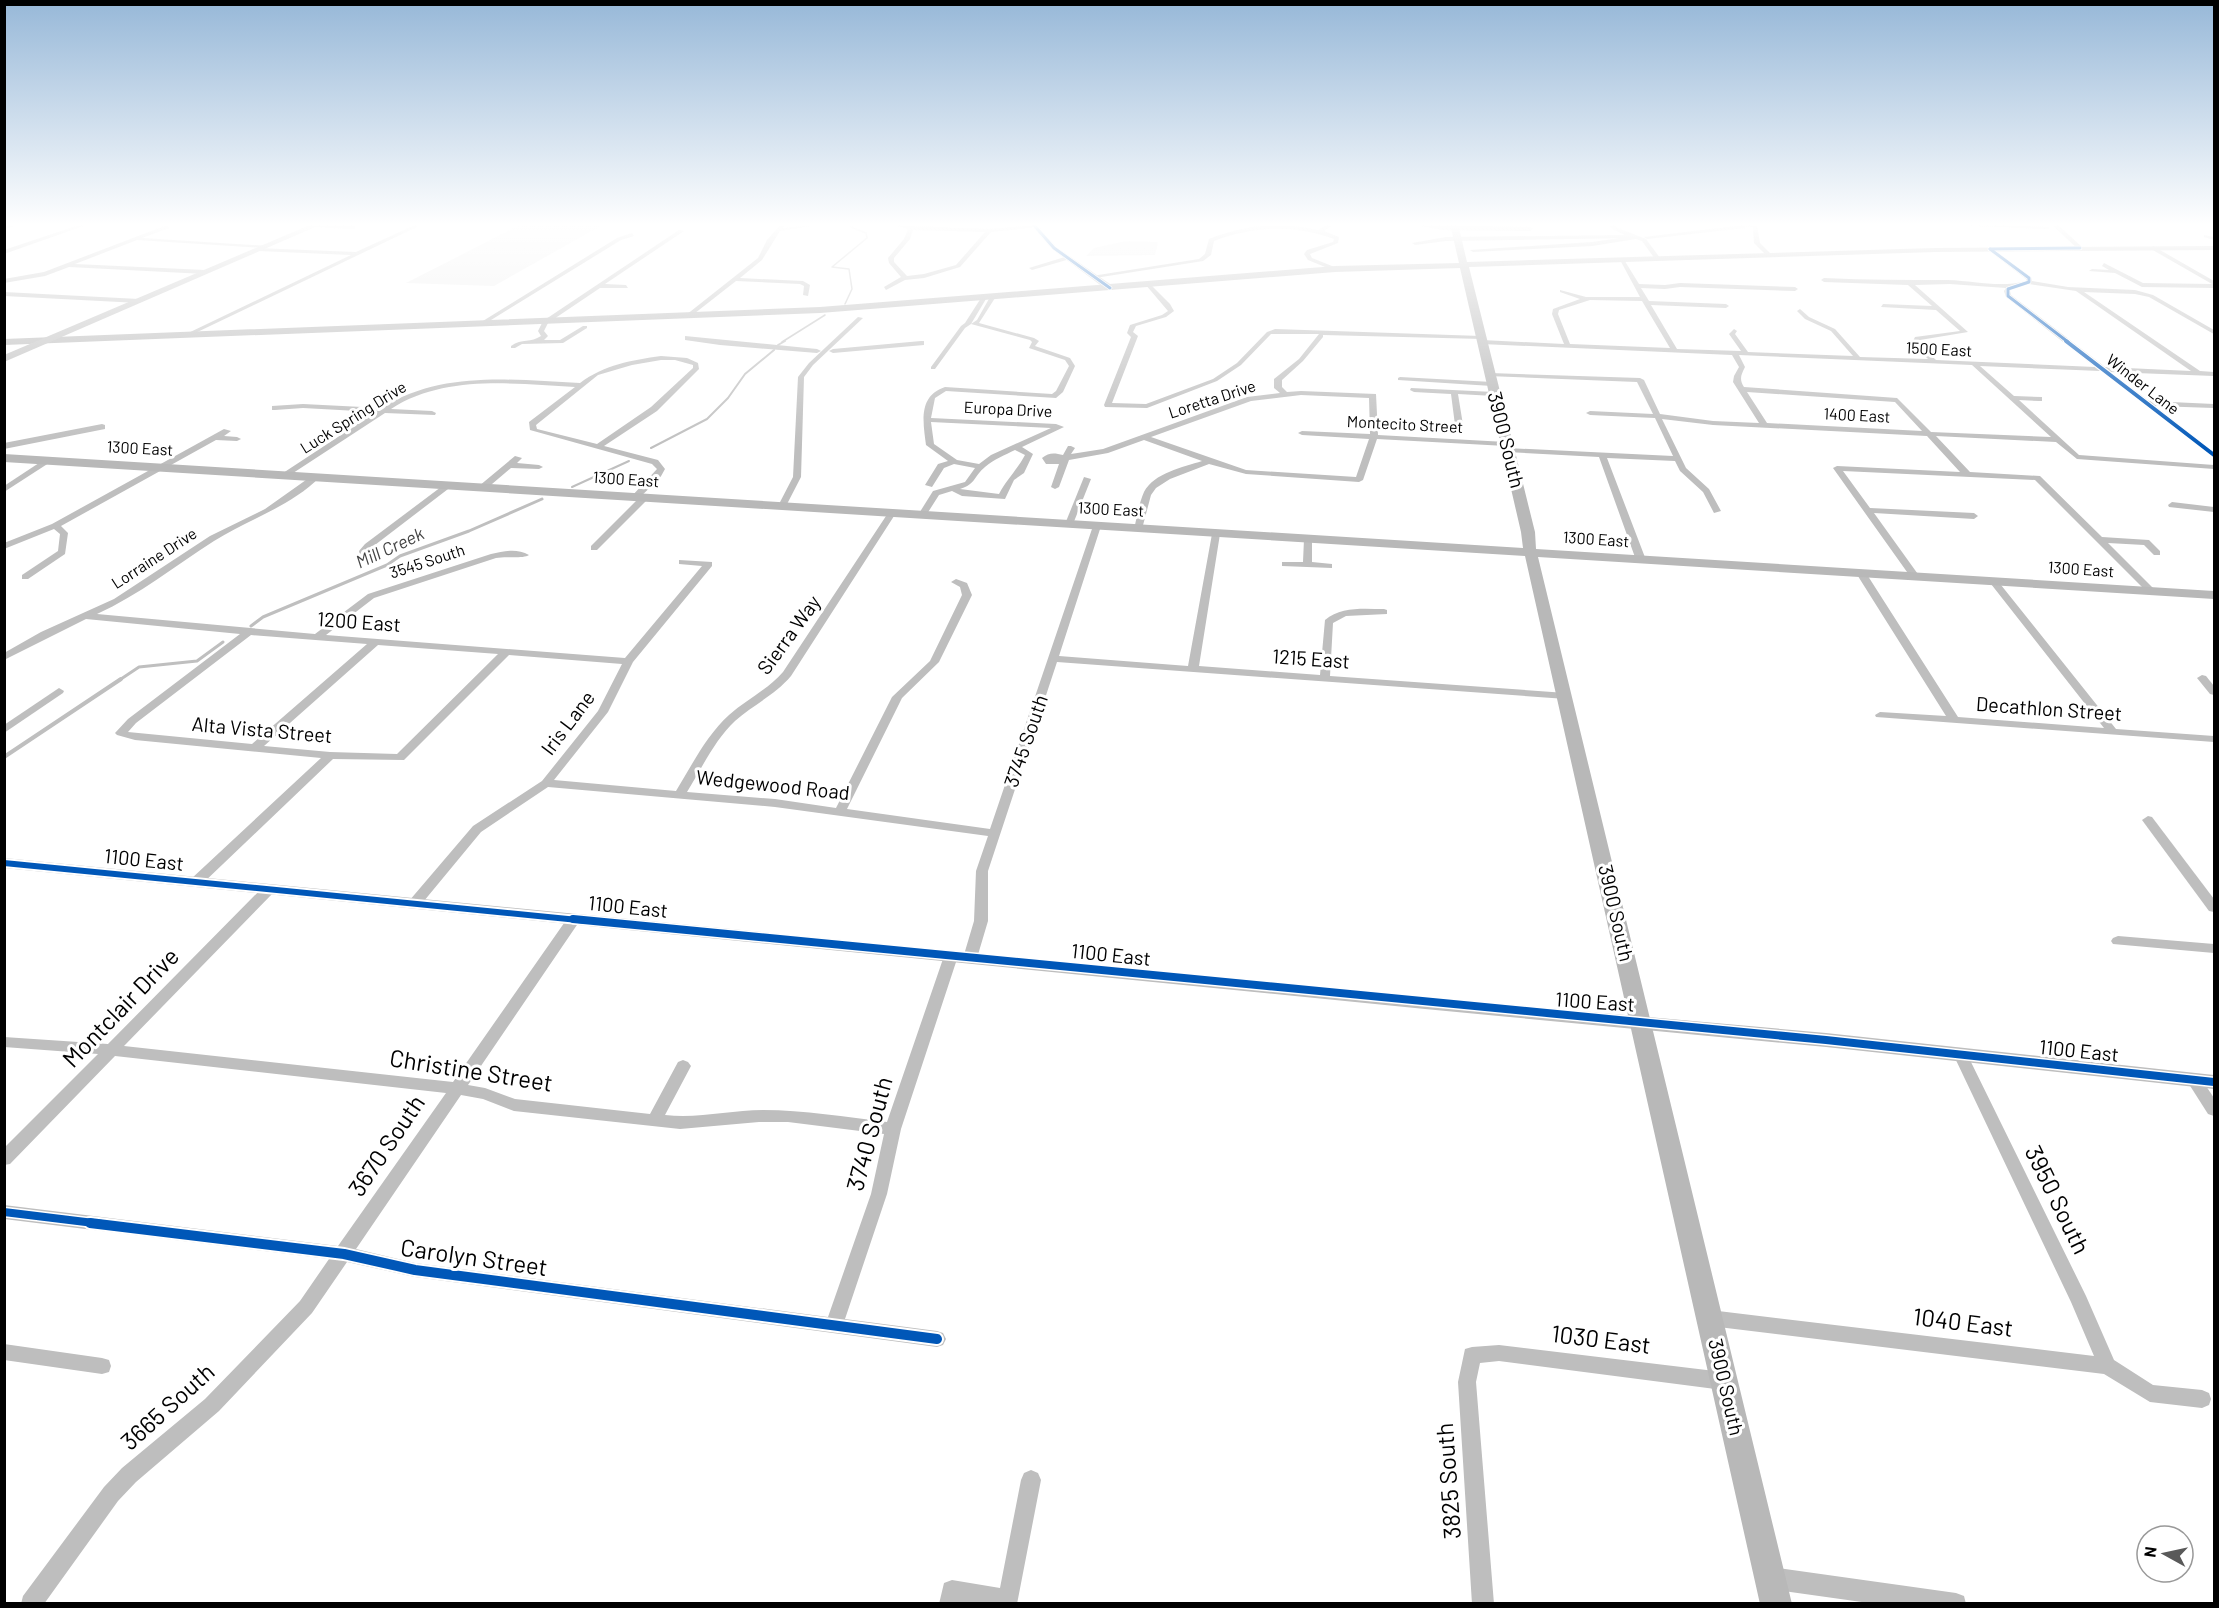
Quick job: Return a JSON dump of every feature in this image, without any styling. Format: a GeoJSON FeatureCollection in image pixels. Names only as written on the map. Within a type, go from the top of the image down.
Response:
{"type":"FeatureCollection","features":[{"type":"Feature","properties":{"kind":"main road"},"geometry":{"type":"LineString","coordinates":[[4,359],[143,299]]}},
{"type":"Feature","properties":{"kind":"main road"},"geometry":{"type":"LineString","coordinates":[[4,342],[688,316],[839,309],[973,299]]}},
{"type":"Feature","properties":{"kind":"main road","name":"3900 South"},"geometry":{"type":"LineString","coordinates":[[1472,299],[1528,532],[1531,553],[1773,1591]]}},
{"type":"Feature","properties":{"kind":"main road","name":"1300 East"},"geometry":{"type":"LineString","coordinates":[[4,458],[2214,595]]}},
{"type":"Feature","properties":{"kind":"street"},"geometry":{"type":"LineString","coordinates":[[101,299],[139,301]]}},
{"type":"Feature","properties":{"kind":"street"},"geometry":{"type":"LineString","coordinates":[[187,335],[262,299]]}},
{"type":"Feature","properties":{"kind":"street"},"geometry":{"type":"LineString","coordinates":[[481,324],[522,299]]}},
{"type":"Feature","properties":{"kind":"street"},"geometry":{"type":"LineString","coordinates":[[536,343],[545,336],[540,331],[545,322],[579,299]]}},
{"type":"Feature","properties":{"kind":"street"},"geometry":{"type":"LineString","coordinates":[[688,316],[709,299]]}},
{"type":"Feature","properties":{"kind":"street"},"geometry":{"type":"LineString","coordinates":[[933,368],[963,327],[979,321],[987,299]]}},
{"type":"Feature","properties":{"kind":"street","name":"1500 East"},"geometry":{"type":"LineString","coordinates":[[1162,299],[1171,311],[1164,316],[1133,325],[1130,333],[1135,336],[1108,405],[1155,404],[1215,380],[1239,364],[1269,333],[1275,331],[2214,374]]}},
{"type":"Feature","properties":{"kind":"street"},"geometry":{"type":"LineString","coordinates":[[1568,346],[1556,309],[1585,299]]}},
{"type":"Feature","properties":{"kind":"street"},"geometry":{"type":"LineString","coordinates":[[1586,299],[1725,306]]}},
{"type":"Feature","properties":{"kind":"street"},"geometry":{"type":"LineString","coordinates":[[1928,299],[1965,332],[1936,334],[1915,340],[1915,343],[1934,362]]}},
{"type":"Feature","properties":{"kind":"street","name":"Winder Lane"},"geometry":{"type":"LineString","coordinates":[[2012,299],[2214,455]]}},
{"type":"Feature","properties":{"kind":"street"},"geometry":{"type":"LineString","coordinates":[[2090,299],[2198,373]]}},
{"type":"Feature","properties":{"kind":"street"},"geometry":{"type":"LineString","coordinates":[[2156,299],[2214,332]]}},
{"type":"Feature","properties":{"kind":"street"},"geometry":{"type":"LineString","coordinates":[[1646,301],[1675,351]]}},
{"type":"Feature","properties":{"kind":"street"},"geometry":{"type":"LineString","coordinates":[[1883,306],[1938,308]]}},
{"type":"Feature","properties":{"kind":"street"},"geometry":{"type":"LineString","coordinates":[[1800,311],[1807,318],[1836,332],[1859,359]]}},
{"type":"Feature","properties":{"kind":"street"},"geometry":{"type":"LineString","coordinates":[[782,506],[797,477],[801,377],[811,364],[860,318]]}},
{"type":"Feature","properties":{"kind":"street"},"geometry":{"type":"LineString","coordinates":[[971,324],[1032,339],[1036,341],[1031,347],[1068,359],[1072,366],[1059,392],[1053,396],[945,389],[937,392],[928,405],[930,445],[954,462],[980,468]]}},
{"type":"Feature","properties":{"kind":"street"},"geometry":{"type":"LineString","coordinates":[[513,347],[520,342],[561,342],[585,327]]}},
{"type":"Feature","properties":{"kind":"street"},"geometry":{"type":"LineString","coordinates":[[1734,331],[1732,334],[1746,354]]}},
{"type":"Feature","properties":{"kind":"street"},"geometry":{"type":"LineString","coordinates":[[1285,394],[1278,388],[1278,379],[1301,360],[1321,336]]}},
{"type":"Feature","properties":{"kind":"street"},"geometry":{"type":"LineString","coordinates":[[1734,353],[1742,367],[1736,379],[1765,426]]}},
{"type":"Feature","properties":{"kind":"street"},"geometry":{"type":"LineString","coordinates":[[594,548],[640,497],[661,469],[655,462],[534,430],[531,427],[535,421],[581,385],[605,370],[654,359],[681,358],[694,362],[698,366],[654,409],[599,446]]}},
{"type":"Feature","properties":{"kind":"street"},"geometry":{"type":"LineString","coordinates":[[1974,364],[2077,458],[2214,467]]}},
{"type":"Feature","properties":{"kind":"street"},"geometry":{"type":"LineString","coordinates":[[1400,379],[1492,384],[1642,378],[1685,473],[1706,491],[1717,511]]}},
{"type":"Feature","properties":{"kind":"street","name":"Luck Spring Drive"},"geometry":{"type":"LineString","coordinates":[[284,475],[384,410],[416,393],[466,382],[581,385]]}},
{"type":"Feature","properties":{"kind":"street"},"geometry":{"type":"LineString","coordinates":[[1414,390],[1454,392],[1492,384]]}},
{"type":"Feature","properties":{"kind":"street"},"geometry":{"type":"LineString","coordinates":[[1741,389],[1897,400],[1966,474]]}},
{"type":"Feature","properties":{"kind":"street"},"geometry":{"type":"LineString","coordinates":[[1454,392],[1460,424]]}},
{"type":"Feature","properties":{"kind":"street","name":"Loretta Drive"},"geometry":{"type":"LineString","coordinates":[[1065,458],[1094,454],[1236,402],[1285,394],[1373,396],[1374,437]]}},
{"type":"Feature","properties":{"kind":"street"},"geometry":{"type":"LineString","coordinates":[[2010,398],[2039,399]]}},
{"type":"Feature","properties":{"kind":"street"},"geometry":{"type":"LineString","coordinates":[[2146,403],[2214,405]]}},
{"type":"Feature","properties":{"kind":"street"},"geometry":{"type":"LineString","coordinates":[[275,408],[303,406],[432,413]]}},
{"type":"Feature","properties":{"kind":"street","name":"1400 East"},"geometry":{"type":"LineString","coordinates":[[1590,412],[1657,415],[1705,423],[2056,440]]}},
{"type":"Feature","properties":{"kind":"street","name":"Europa Drive"},"geometry":{"type":"LineString","coordinates":[[922,515],[935,494],[970,483],[980,468],[994,457],[1060,427],[928,420]]}},
{"type":"Feature","properties":{"kind":"street"},"geometry":{"type":"LineString","coordinates":[[4,546],[55,526],[227,431]]}},
{"type":"Feature","properties":{"kind":"street","name":"Montecito Street"},"geometry":{"type":"LineString","coordinates":[[1302,433],[1678,459]]}},
{"type":"Feature","properties":{"kind":"street"},"geometry":{"type":"LineString","coordinates":[[1143,437],[1246,472],[1359,480],[1374,437]]}},
{"type":"Feature","properties":{"kind":"street"},"geometry":{"type":"LineString","coordinates":[[215,438],[237,440]]}},
{"type":"Feature","properties":{"kind":"street"},"geometry":{"type":"LineString","coordinates":[[955,489],[964,494],[1002,497],[1011,479],[1020,473],[1029,454],[1015,447]]}},
{"type":"Feature","properties":{"kind":"street"},"geometry":{"type":"LineString","coordinates":[[1055,487],[1071,448]]}},
{"type":"Feature","properties":{"kind":"street"},"geometry":{"type":"LineString","coordinates":[[1602,455],[1641,560]]}},
{"type":"Feature","properties":{"kind":"street"},"geometry":{"type":"LineString","coordinates":[[482,488],[518,458]]}},
{"type":"Feature","properties":{"kind":"street"},"geometry":{"type":"LineString","coordinates":[[4,490],[48,461]]}},
{"type":"Feature","properties":{"kind":"street"},"geometry":{"type":"LineString","coordinates":[[1138,529],[1148,493],[1153,486],[1209,461]]}},
{"type":"Feature","properties":{"kind":"street"},"geometry":{"type":"LineString","coordinates":[[929,485],[940,466],[954,462]]}},
{"type":"Feature","properties":{"kind":"street"},"geometry":{"type":"LineString","coordinates":[[510,465],[540,467]]}},
{"type":"Feature","properties":{"kind":"street"},"geometry":{"type":"LineString","coordinates":[[1915,577],[1837,468],[2037,478],[2151,591]]}},
{"type":"Feature","properties":{"kind":"street","name":"Lorraine Drive"},"geometry":{"type":"LineString","coordinates":[[4,657],[45,634],[117,601],[213,538],[268,511],[316,477]]}},
{"type":"Feature","properties":{"kind":"street"},"geometry":{"type":"LineString","coordinates":[[1069,524],[1087,479]]}},
{"type":"Feature","properties":{"kind":"street"},"geometry":{"type":"LineString","coordinates":[[364,557],[368,546],[448,486]]}},
{"type":"Feature","properties":{"kind":"street"},"geometry":{"type":"LineString","coordinates":[[2172,505],[2214,510]]}},
{"type":"Feature","properties":{"kind":"street"},"geometry":{"type":"LineString","coordinates":[[1867,510],[1974,516]]}},
{"type":"Feature","properties":{"kind":"street","name":"Sierra Way"},"geometry":{"type":"LineString","coordinates":[[679,795],[723,728],[741,710],[779,684],[788,674],[892,513]]}},
{"type":"Feature","properties":{"kind":"street"},"geometry":{"type":"LineString","coordinates":[[25,577],[62,552],[64,533],[55,526]]}},
{"type":"Feature","properties":{"kind":"street","name":"3745 South"},"geometry":{"type":"LineString","coordinates":[[970,958],[981,921],[982,871],[1097,526]]}},
{"type":"Feature","properties":{"kind":"street"},"geometry":{"type":"LineString","coordinates":[[1193,669],[1216,534]]}},
{"type":"Feature","properties":{"kind":"street"},"geometry":{"type":"LineString","coordinates":[[1307,565],[1308,540]]}},
{"type":"Feature","properties":{"kind":"street"},"geometry":{"type":"LineString","coordinates":[[2099,540],[2146,542],[2157,553]]}},
{"type":"Feature","properties":{"kind":"street","name":"3545 South"},"geometry":{"type":"LineString","coordinates":[[317,637],[371,596],[494,556],[509,553],[524,555]]}},
{"type":"Feature","properties":{"kind":"street","name":"Iris Lane"},"geometry":{"type":"LineString","coordinates":[[414,904],[477,828],[546,783],[603,712],[628,662],[709,564],[682,562]]}},
{"type":"Feature","properties":{"kind":"street"},"geometry":{"type":"LineString","coordinates":[[1285,564],[1329,566]]}},
{"type":"Feature","properties":{"kind":"street"},"geometry":{"type":"LineString","coordinates":[[1861,573],[1954,720]]}},
{"type":"Feature","properties":{"kind":"street"},"geometry":{"type":"LineString","coordinates":[[840,812],[897,697],[934,662],[967,595],[964,585],[956,582]]}},
{"type":"Feature","properties":{"kind":"street"},"geometry":{"type":"LineString","coordinates":[[1994,582],[2113,732]]}},
{"type":"Feature","properties":{"kind":"street"},"geometry":{"type":"LineString","coordinates":[[1325,679],[1328,622],[1334,615],[1384,612]]}},
{"type":"Feature","properties":{"kind":"street","name":"1200 East"},"geometry":{"type":"LineString","coordinates":[[87,616],[249,632],[628,662]]}},
{"type":"Feature","properties":{"kind":"street","name":"Alta Vista Street"},"geometry":{"type":"LineString","coordinates":[[249,632],[132,722],[121,733],[135,737],[330,755],[400,758],[506,652]]}},
{"type":"Feature","properties":{"kind":"street"},"geometry":{"type":"LineString","coordinates":[[255,748],[375,642]]}},
{"type":"Feature","properties":{"kind":"street","name":"1215 East"},"geometry":{"type":"LineString","coordinates":[[1054,659],[1566,696]]}},
{"type":"Feature","properties":{"kind":"street"},"geometry":{"type":"LineString","coordinates":[[2202,678],[2214,692]]}},
{"type":"Feature","properties":{"kind":"street"},"geometry":{"type":"LineString","coordinates":[[4,730],[59,691]]}},
{"type":"Feature","properties":{"kind":"street","name":"Decathlon Street"},"geometry":{"type":"LineString","coordinates":[[1880,715],[2214,739]]}},
{"type":"Feature","properties":{"kind":"street"},"geometry":{"type":"LineString","coordinates":[[196,882],[330,755]]}},
{"type":"Feature","properties":{"kind":"street","name":"Wedgewood Road"},"geometry":{"type":"LineString","coordinates":[[546,783],[775,803],[995,833]]}},
{"type":"Feature","properties":{"kind":"street"},"geometry":{"type":"LineString","coordinates":[[2148,820],[2214,908]]}},
{"type":"Feature","properties":{"kind":"street","name":"1100 East"},"geometry":{"type":"LineString","coordinates":[[4,863],[1556,1016],[1641,1022],[2214,1082]]}},
{"type":"Feature","properties":{"kind":"street","name":"Montclair Drive"},"geometry":{"type":"LineString","coordinates":[[4,1159],[268,889]]}},
{"type":"Feature","properties":{"kind":"street","name":"3670 South"},"geometry":{"type":"LineString","coordinates":[[344,1254],[574,919]]}},
{"type":"Feature","properties":{"kind":"street"},"geometry":{"type":"LineString","coordinates":[[2118,941],[2214,949]]}},
{"type":"Feature","properties":{"kind":"street","name":"3740 South"},"geometry":{"type":"LineString","coordinates":[[834,1325],[879,1194],[893,1129],[951,956]]}},
{"type":"Feature","properties":{"kind":"street","name":"Christine Street"},"geometry":{"type":"LineString","coordinates":[[4,1042],[111,1050],[456,1088],[486,1094],[514,1105],[656,1120],[700,1123],[759,1116],[788,1116],[893,1129]]}},
{"type":"Feature","properties":{"kind":"street","name":"3950 South"},"geometry":{"type":"LineString","coordinates":[[1961,1056],[2080,1302],[2107,1366]]}},
{"type":"Feature","properties":{"kind":"street"},"geometry":{"type":"LineString","coordinates":[[656,1120],[683,1066]]}},
{"type":"Feature","properties":{"kind":"street"},"geometry":{"type":"LineString","coordinates":[[2195,1081],[2214,1110]]}},
{"type":"Feature","properties":{"kind":"street","name":"Carolyn Street"},"geometry":{"type":"LineString","coordinates":[[4,1212],[344,1254],[415,1270],[938,1339]]}},
{"type":"Feature","properties":{"kind":"street","name":"3665 South"},"geometry":{"type":"LineString","coordinates":[[31,1604],[111,1494],[129,1475],[212,1405],[279,1337],[306,1307],[344,1254]]}},
{"type":"Feature","properties":{"kind":"street","name":"1040 East"},"geometry":{"type":"LineString","coordinates":[[1710,1318],[2107,1366],[2150,1393],[2202,1399]]}},
{"type":"Feature","properties":{"kind":"street"},"geometry":{"type":"LineString","coordinates":[[4,1352],[102,1366]]}},
{"type":"Feature","properties":{"kind":"street","name":"1030 East"},"geometry":{"type":"LineString","coordinates":[[1472,1355],[1498,1353],[1725,1382]]}},
{"type":"Feature","properties":{"kind":"street","name":"3825 South"},"geometry":{"type":"LineString","coordinates":[[1472,1355],[1467,1382],[1483,1604]]}},
{"type":"Feature","properties":{"kind":"street"},"geometry":{"type":"LineString","coordinates":[[950,1604],[952,1591],[1008,1600],[1031,1480]]}},
{"type":"Feature","properties":{"kind":"street"},"geometry":{"type":"LineString","coordinates":[[1773,1591],[1956,1604]]}},
{"type":"Feature","properties":{"kind":"waterway","name":"Mill Creek"},"geometry":{"type":"LineString","coordinates":[[845,304],[847,299]]}},
{"type":"Feature","properties":{"kind":"waterway","name":"Mill Creek"},"geometry":{"type":"LineString","coordinates":[[782,342],[825,315]]}},
{"type":"Feature","properties":{"kind":"waterway"},"geometry":{"type":"LineString","coordinates":[[688,338],[817,351]]}},
{"type":"Feature","properties":{"kind":"waterway","name":"Mill Creek"},"geometry":{"type":"LineString","coordinates":[[778,345],[785,341]]}},
{"type":"Feature","properties":{"kind":"waterway"},"geometry":{"type":"LineString","coordinates":[[833,351],[921,343]]}},
{"type":"Feature","properties":{"kind":"waterway","name":"Mill Creek"},"geometry":{"type":"LineString","coordinates":[[651,448],[707,419],[728,398],[745,374],[774,350]]}},
{"type":"Feature","properties":{"kind":"waterway"},"geometry":{"type":"LineString","coordinates":[[4,446],[102,427]]}},
{"type":"Feature","properties":{"kind":"waterway","name":"Mill Creek"},"geometry":{"type":"LineString","coordinates":[[572,487],[629,461]]}},
{"type":"Feature","properties":{"kind":"waterway","name":"Mill Creek"},"geometry":{"type":"LineString","coordinates":[[251,626],[263,617],[387,565],[400,556],[469,531],[542,499]]}},
{"type":"Feature","properties":{"kind":"waterway","name":"Mill Creek"},"geometry":{"type":"LineString","coordinates":[[4,757],[139,667],[197,661],[223,642]]}},
{"type":"Feature","properties":{"kind":"cycle path"},"geometry":{"type":"LineString","coordinates":[[2012,299],[2214,455]]}},
{"type":"Feature","properties":{"kind":"cycle path"},"geometry":{"type":"LineString","coordinates":[[4,863],[1425,1003],[1826,1040],[2214,1082]]}},
{"type":"Feature","properties":{"kind":"cycle path"},"geometry":{"type":"LineString","coordinates":[[4,1212],[344,1254],[415,1270],[937,1339]]}}]}
